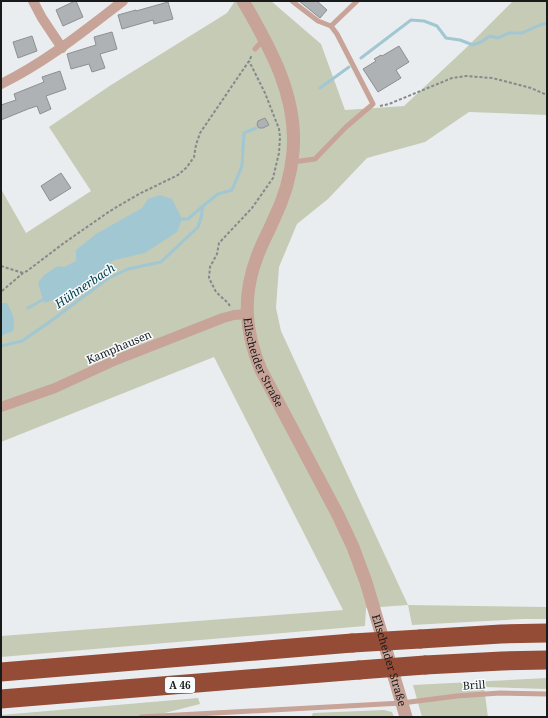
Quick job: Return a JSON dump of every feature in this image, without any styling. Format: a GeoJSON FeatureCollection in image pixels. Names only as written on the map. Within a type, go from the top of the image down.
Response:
{"type":"FeatureCollection","features":[{"type":"Feature","properties":{"kind":"highway"},"geometry":{"type":"LineString","coordinates":[[1,672],[420,638],[547,633]]}},
{"type":"Feature","properties":{"kind":"highway","name":"A 46"},"geometry":{"type":"LineString","coordinates":[[1,699],[424,665],[547,660]]}},
{"type":"Feature","properties":{"kind":"street"},"geometry":{"type":"LineString","coordinates":[[33,1],[42,18],[62,48]]}},
{"type":"Feature","properties":{"kind":"street"},"geometry":{"type":"LineString","coordinates":[[1,84],[62,48],[123,1]]}},
{"type":"Feature","properties":{"kind":"street","name":"Ellscheider Straße"},"geometry":{"type":"LineString","coordinates":[[243,1],[264,38],[278,68],[288,99],[293,128],[294,150],[284,196],[261,247],[253,270],[248,292],[247,314],[251,341],[261,370],[338,515],[353,547],[366,582],[406,717]]}},
{"type":"Feature","properties":{"kind":"street","name":"Kamphausen"},"geometry":{"type":"LineString","coordinates":[[1,407],[55,388],[134,352],[224,318],[234,315],[247,314]]}},
{"type":"Feature","properties":{"kind":"lane"},"geometry":{"type":"LineString","coordinates":[[292,1],[318,21],[331,26],[337,34],[373,104],[346,127],[315,159],[292,162]]}},
{"type":"Feature","properties":{"kind":"lane"},"geometry":{"type":"LineString","coordinates":[[331,26],[358,1]]}},
{"type":"Feature","properties":{"kind":"lane"},"geometry":{"type":"LineString","coordinates":[[255,48],[264,38]]}},
{"type":"Feature","properties":{"kind":"lane","name":"Brill"},"geometry":{"type":"LineString","coordinates":[[141,717],[402,703],[457,696],[500,693],[547,694]]}},
{"type":"Feature","properties":{"kind":"path"},"geometry":{"type":"LineString","coordinates":[[2,291],[23,273],[27,272],[64,243],[110,211],[139,194],[178,175],[187,167],[194,157],[196,144],[200,133],[249,61],[255,48]]}},
{"type":"Feature","properties":{"kind":"path"},"geometry":{"type":"LineString","coordinates":[[228,303],[216,292],[209,278],[210,267],[217,254],[220,243],[252,208],[273,178],[279,152],[279,129],[265,93],[249,61]]}},
{"type":"Feature","properties":{"kind":"path"},"geometry":{"type":"LineString","coordinates":[[373,104],[379,106],[389,104],[452,78],[466,76],[492,78],[531,88],[547,95]]}},
{"type":"Feature","properties":{"kind":"path"},"geometry":{"type":"LineString","coordinates":[[1,266],[23,273]]}},
{"type":"Feature","properties":{"kind":"green space"},"geometry":{"type":"Polygon","coordinates":[[[235,1],[271,1],[321,44],[345,110],[404,106],[466,48],[513,1],[547,1],[547,115],[469,112],[425,142],[367,158],[328,199],[297,224],[279,267],[276,308],[281,331],[408,605],[366,608],[365,626],[1,657],[1,636],[343,610],[214,357],[1,442],[1,189],[26,233],[91,191],[49,127],[111,85],[227,13],[235,1]]]}},
{"type":"Feature","properties":{"kind":"green space"},"geometry":{"type":"Polygon","coordinates":[[[408,605],[547,607],[547,619],[412,625],[408,605]]]}},
{"type":"Feature","properties":{"kind":"green space"},"geometry":{"type":"Polygon","coordinates":[[[547,678],[547,689],[484,687],[488,717],[422,717],[413,685],[547,678]]]}},
{"type":"Feature","properties":{"kind":"green space"},"geometry":{"type":"Polygon","coordinates":[[[198,698],[200,704],[149,717],[1,717],[1,715],[198,698]]]}},
{"type":"Feature","properties":{"kind":"green space"},"geometry":{"type":"Polygon","coordinates":[[[384,710],[392,712],[394,717],[311,717],[313,713],[384,710]]]}},
{"type":"Feature","properties":{"kind":"water"},"geometry":{"type":"Polygon","coordinates":[[[160,195],[172,199],[182,219],[177,232],[145,253],[114,260],[79,287],[45,303],[38,283],[44,275],[58,266],[64,267],[76,261],[76,250],[96,234],[142,208],[148,199],[160,195]]]}},
{"type":"Feature","properties":{"kind":"water"},"geometry":{"type":"Polygon","coordinates":[[[1,303],[7,303],[14,323],[13,331],[1,336],[1,303]]]}},
{"type":"Feature","properties":{"kind":"building"},"geometry":{"type":"Polygon","coordinates":[[[75,1],[83,17],[63,26],[56,10],[75,1]]]}},
{"type":"Feature","properties":{"kind":"building"},"geometry":{"type":"Polygon","coordinates":[[[299,1],[317,1],[327,10],[320,18],[299,1]]]}},
{"type":"Feature","properties":{"kind":"building"},"geometry":{"type":"Polygon","coordinates":[[[168,2],[173,19],[154,24],[153,20],[122,29],[118,15],[168,2]]]}},
{"type":"Feature","properties":{"kind":"building"},"geometry":{"type":"Polygon","coordinates":[[[112,32],[117,49],[100,54],[105,68],[92,72],[89,64],[71,69],[67,54],[96,45],[94,37],[112,32]]]}},
{"type":"Feature","properties":{"kind":"building"},"geometry":{"type":"Polygon","coordinates":[[[32,36],[37,51],[18,58],[13,42],[32,36]]]}},
{"type":"Feature","properties":{"kind":"building"},"geometry":{"type":"Polygon","coordinates":[[[399,46],[409,62],[396,70],[401,78],[378,92],[363,69],[376,61],[374,59],[399,46]]]}},
{"type":"Feature","properties":{"kind":"building"},"geometry":{"type":"Polygon","coordinates":[[[60,71],[66,89],[46,96],[51,109],[40,114],[37,106],[1,120],[1,105],[16,100],[14,94],[44,82],[42,77],[60,71]]]}},
{"type":"Feature","properties":{"kind":"building"},"geometry":{"type":"Polygon","coordinates":[[[265,118],[269,125],[259,128],[257,125],[258,121],[265,118]]]}},
{"type":"Feature","properties":{"kind":"building"},"geometry":{"type":"Polygon","coordinates":[[[61,173],[71,188],[50,201],[41,186],[61,173]]]}},
{"type":"Feature","properties":{"kind":"waterway","name":"Hühnerbach"},"geometry":{"type":"LineString","coordinates":[[361,58],[411,20],[424,21],[437,26],[446,38],[460,40],[473,45],[490,36],[498,38],[509,33],[522,33],[547,23]]}},
{"type":"Feature","properties":{"kind":"waterway","name":"Hühnerbach"},"geometry":{"type":"LineString","coordinates":[[320,88],[349,67]]}},
{"type":"Feature","properties":{"kind":"waterway","name":"Hühnerbach"},"geometry":{"type":"LineString","coordinates":[[178,221],[188,219],[218,194],[232,190],[242,166],[244,133],[256,128]]}},
{"type":"Feature","properties":{"kind":"waterway","name":"Hühnerbach"},"geometry":{"type":"LineString","coordinates":[[1,346],[22,341],[107,279],[128,269],[161,262],[198,227],[203,206]]}},
{"type":"Feature","properties":{"kind":"waterway"},"geometry":{"type":"LineString","coordinates":[[28,308],[46,298]]}}]}
